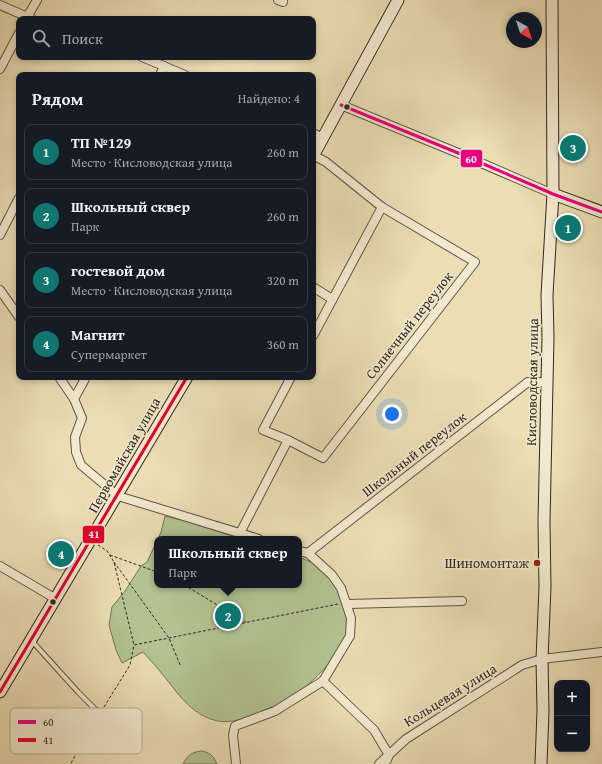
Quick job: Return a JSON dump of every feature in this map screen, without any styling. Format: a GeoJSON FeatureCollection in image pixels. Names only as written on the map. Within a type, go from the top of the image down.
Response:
{"type":"FeatureCollection","features":[{"type":"Feature","properties":{"kind":"street"},"geometry":{"type":"LineString","coordinates":[[30,16],[37,0]]}},
{"type":"Feature","properties":{"kind":"street"},"geometry":{"type":"LineString","coordinates":[[318,135],[341,105],[398,0]]}},
{"type":"Feature","properties":{"kind":"street","name":"Кисловодская улица"},"geometry":{"type":"LineString","coordinates":[[541,764],[543,711],[542,659],[545,587],[544,522],[548,382],[547,295],[553,194],[552,0]]}},
{"type":"Feature","properties":{"kind":"street"},"geometry":{"type":"LineString","coordinates":[[0,5],[25,16]]}},
{"type":"Feature","properties":{"kind":"street"},"geometry":{"type":"LineString","coordinates":[[0,69],[16,39]]}},
{"type":"Feature","properties":{"kind":"street"},"geometry":{"type":"LineString","coordinates":[[149,60],[178,72]]}},
{"type":"Feature","properties":{"kind":"street"},"geometry":{"type":"LineString","coordinates":[[161,72],[164,66]]}},
{"type":"Feature","properties":{"kind":"street"},"geometry":{"type":"LineString","coordinates":[[341,105],[553,194],[602,212]]}},
{"type":"Feature","properties":{"kind":"street","name":"Солнечный переулок"},"geometry":{"type":"LineString","coordinates":[[289,380],[263,430],[288,440],[323,458],[475,262],[382,207],[326,162],[316,157]]}},
{"type":"Feature","properties":{"kind":"street"},"geometry":{"type":"LineString","coordinates":[[0,235],[16,204]]}},
{"type":"Feature","properties":{"kind":"street"},"geometry":{"type":"LineString","coordinates":[[316,330],[382,207]]}},
{"type":"Feature","properties":{"kind":"street"},"geometry":{"type":"LineString","coordinates":[[316,289],[332,299]]}},
{"type":"Feature","properties":{"kind":"street"},"geometry":{"type":"LineString","coordinates":[[0,290],[16,313]]}},
{"type":"Feature","properties":{"kind":"street"},"geometry":{"type":"LineString","coordinates":[[61,380],[74,399],[82,418],[75,437],[76,452],[82,465],[118,496],[250,536]]}},
{"type":"Feature","properties":{"kind":"street"},"geometry":{"type":"LineString","coordinates":[[74,399],[84,380]]}},
{"type":"Feature","properties":{"kind":"street","name":"Первомайская улица"},"geometry":{"type":"LineString","coordinates":[[0,692],[118,496],[185,380]]}},
{"type":"Feature","properties":{"kind":"street","name":"Школьный переулок"},"geometry":{"type":"LineString","coordinates":[[308,553],[528,382],[548,382]]}},
{"type":"Feature","properties":{"kind":"street"},"geometry":{"type":"LineString","coordinates":[[240,533],[288,440]]}},
{"type":"Feature","properties":{"kind":"street"},"geometry":{"type":"LineString","coordinates":[[236,764],[233,735],[235,726],[275,711],[323,681],[350,636],[350,618],[341,588],[332,575],[308,553],[302,552]]}},
{"type":"Feature","properties":{"kind":"street"},"geometry":{"type":"LineString","coordinates":[[0,566],[56,599]]}},
{"type":"Feature","properties":{"kind":"street"},"geometry":{"type":"LineString","coordinates":[[346,603],[462,601]]}},
{"type":"Feature","properties":{"kind":"street","name":"Кольцевая улица"},"geometry":{"type":"LineString","coordinates":[[379,764],[406,738],[522,665],[542,659],[602,652]]}},
{"type":"Feature","properties":{"kind":"street"},"geometry":{"type":"LineString","coordinates":[[323,681],[374,730],[389,755],[385,764]]}},
{"type":"Feature","properties":{"kind":"lane"},"geometry":{"type":"LineString","coordinates":[[31,640],[94,708]]}},
{"type":"Feature","properties":{"kind":"path"},"geometry":{"type":"LineString","coordinates":[[90,542],[107,551],[170,638],[181,667]]}},
{"type":"Feature","properties":{"kind":"path"},"geometry":{"type":"LineString","coordinates":[[109,555],[154,571]]}},
{"type":"Feature","properties":{"kind":"path"},"geometry":{"type":"LineString","coordinates":[[103,708],[130,665],[134,646],[114,562]]}},
{"type":"Feature","properties":{"kind":"path"},"geometry":{"type":"LineString","coordinates":[[189,588],[247,622]]}},
{"type":"Feature","properties":{"kind":"path"},"geometry":{"type":"LineString","coordinates":[[134,646],[346,603]]}},
{"type":"Feature","properties":{"kind":"path"},"geometry":{"type":"LineString","coordinates":[[71,763],[76,754]]}},
{"type":"Feature","properties":{"kind":"green space"},"geometry":{"type":"Polygon","coordinates":[[[165,516],[232,536],[159,536],[165,516]]]}},
{"type":"Feature","properties":{"kind":"green space"},"geometry":{"type":"Polygon","coordinates":[[[154,547],[154,588],[302,588],[302,558],[321,568],[333,581],[338,590],[345,609],[348,627],[344,644],[331,662],[322,671],[296,695],[285,702],[251,716],[236,720],[221,721],[206,717],[191,708],[185,702],[143,652],[122,663],[116,650],[109,625],[112,607],[125,591],[141,566],[147,562],[154,547]]]}},
{"type":"Feature","properties":{"kind":"green space"},"geometry":{"type":"Polygon","coordinates":[[[201,751],[211,755],[217,764],[183,764],[190,755],[201,751]]]}},
{"type":"Feature","properties":{"kind":"transit line","name":"60"},"geometry":{"type":"LineString","coordinates":[[341,105],[553,194],[602,212]]}},
{"type":"Feature","properties":{"kind":"transit line","name":"41"},"geometry":{"type":"LineString","coordinates":[[0,692],[185,380]]}},
{"type":"Feature","properties":{"kind":"place","name":"гостевой дом"},"geometry":{"type":"Point","coordinates":[573,148]}},
{"type":"Feature","properties":{"kind":"place","name":"ТП №129"},"geometry":{"type":"Point","coordinates":[568,228]}},
{"type":"Feature","properties":{"kind":"place","name":"Магнит"},"geometry":{"type":"Point","coordinates":[61,554]}},
{"type":"Feature","properties":{"kind":"place","name":"Шиномонтаж"},"geometry":{"type":"Point","coordinates":[537,563]}},
{"type":"Feature","properties":{"kind":"place","name":"Школьный сквер"},"geometry":{"type":"Point","coordinates":[228,616]}}]}
